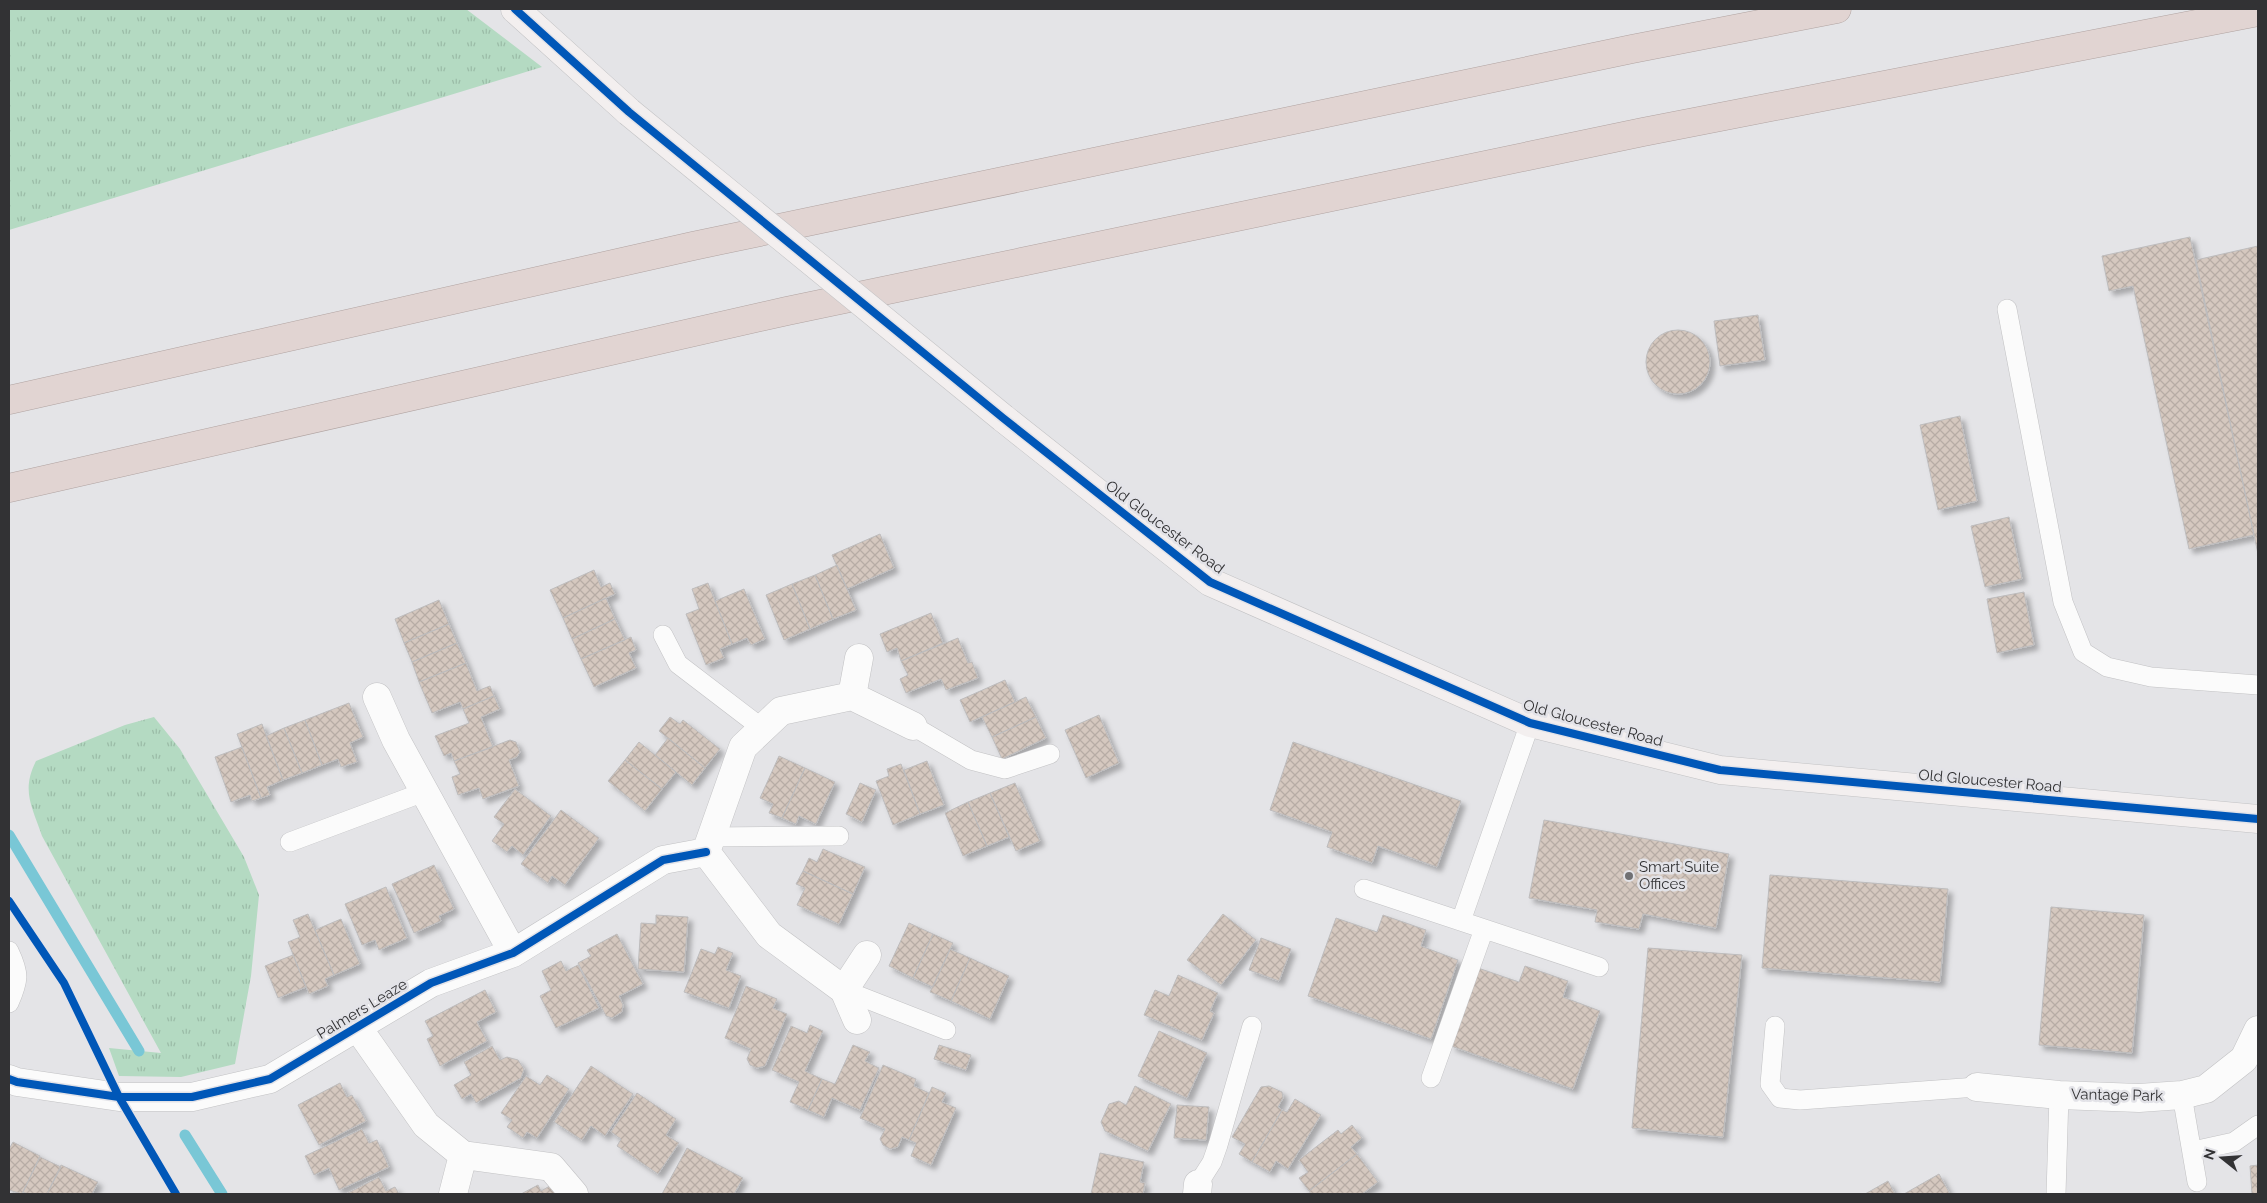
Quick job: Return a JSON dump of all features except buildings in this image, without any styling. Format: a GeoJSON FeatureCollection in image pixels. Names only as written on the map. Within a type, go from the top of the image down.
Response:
{"type":"FeatureCollection","features":[{"type":"Feature","properties":{"kind":"highway"},"geometry":{"type":"LineString","coordinates":[[9,400],[693,246],[1632,49],[1837,9]]}},
{"type":"Feature","properties":{"kind":"highway"},"geometry":{"type":"LineString","coordinates":[[9,488],[787,311],[1643,132],[2258,12]]}},
{"type":"Feature","properties":{"kind":"main road","name":"Old Gloucester Road"},"geometry":{"type":"LineString","coordinates":[[515,9],[629,112],[1003,418],[1210,582],[1530,723],[1720,770],[2258,819]]}},
{"type":"Feature","properties":{"kind":"street"},"geometry":{"type":"LineString","coordinates":[[852,696],[859,658]]}},
{"type":"Feature","properties":{"kind":"street"},"geometry":{"type":"LineString","coordinates":[[857,1020],[844,990],[769,935],[709,845],[743,747],[781,711],[852,696],[913,726]]}},
{"type":"Feature","properties":{"kind":"street"},"geometry":{"type":"LineString","coordinates":[[377,697],[396,740],[513,953]]}},
{"type":"Feature","properties":{"kind":"street","name":"Palmers Leaze"},"geometry":{"type":"LineString","coordinates":[[9,1079],[16,1082],[119,1097],[192,1097],[270,1080],[431,983],[513,953],[663,860],[709,845]]}},
{"type":"Feature","properties":{"kind":"street"},"geometry":{"type":"LineString","coordinates":[[844,990],[867,954]]}},
{"type":"Feature","properties":{"kind":"street","name":"Palmers Leaze"},"geometry":{"type":"LineString","coordinates":[[358,1028],[426,1125],[463,1155]]}},
{"type":"Feature","properties":{"kind":"street","name":"Vantage Park"},"geometry":{"type":"LineString","coordinates":[[1977,1087],[2059,1095],[2139,1098],[2182,1095],[2206,1089],[2244,1059],[2258,1030]]}},
{"type":"Feature","properties":{"kind":"street"},"geometry":{"type":"LineString","coordinates":[[453,1194],[463,1155],[551,1166],[574,1194]]}},
{"type":"Feature","properties":{"kind":"lane"},"geometry":{"type":"LineString","coordinates":[[2007,309],[2063,602],[2083,652],[2106,667],[2151,677],[2258,685]]}},
{"type":"Feature","properties":{"kind":"lane"},"geometry":{"type":"LineString","coordinates":[[663,635],[678,664],[763,728]]}},
{"type":"Feature","properties":{"kind":"lane"},"geometry":{"type":"LineString","coordinates":[[1460,921],[1530,723]]}},
{"type":"Feature","properties":{"kind":"lane"},"geometry":{"type":"LineString","coordinates":[[913,726],[971,760],[1006,769],[1050,754]]}},
{"type":"Feature","properties":{"kind":"lane"},"geometry":{"type":"LineString","coordinates":[[290,842],[424,792]]}},
{"type":"Feature","properties":{"kind":"lane"},"geometry":{"type":"LineString","coordinates":[[709,845],[839,836]]}},
{"type":"Feature","properties":{"kind":"lane"},"geometry":{"type":"LineString","coordinates":[[1364,889],[1599,967]]}},
{"type":"Feature","properties":{"kind":"lane"},"geometry":{"type":"LineString","coordinates":[[1431,1078],[1484,929]]}},
{"type":"Feature","properties":{"kind":"lane"},"geometry":{"type":"LineString","coordinates":[[9,950],[16,964],[19,980],[9,1003]]}},
{"type":"Feature","properties":{"kind":"lane"},"geometry":{"type":"LineString","coordinates":[[844,990],[946,1030]]}},
{"type":"Feature","properties":{"kind":"lane"},"geometry":{"type":"LineString","coordinates":[[1198,1189],[1212,1162],[1218,1145],[1252,1026]]}},
{"type":"Feature","properties":{"kind":"lane"},"geometry":{"type":"LineString","coordinates":[[1775,1026],[1770,1084],[1780,1098],[1800,1100],[1977,1087]]}},
{"type":"Feature","properties":{"kind":"lane"},"geometry":{"type":"LineString","coordinates":[[2056,1194],[2059,1095]]}},
{"type":"Feature","properties":{"kind":"lane"},"geometry":{"type":"LineString","coordinates":[[2182,1095],[2197,1182]]}},
{"type":"Feature","properties":{"kind":"lane"},"geometry":{"type":"LineString","coordinates":[[2193,1151],[2234,1142],[2258,1125]]}},
{"type":"Feature","properties":{"kind":"green space"},"geometry":{"type":"Polygon","coordinates":[[[9,9],[466,9],[542,67],[9,230],[9,9]]]}},
{"type":"Feature","properties":{"kind":"green space"},"geometry":{"type":"Polygon","coordinates":[[[154,717],[180,749],[244,857],[259,895],[251,976],[235,1064],[181,1077],[119,1076],[109,1048],[161,1053],[42,836],[32,807],[29,790],[29,781],[36,761],[125,725],[154,717]]]}},
{"type":"Feature","properties":{"kind":"waterway"},"geometry":{"type":"LineString","coordinates":[[9,835],[139,1051]]}},
{"type":"Feature","properties":{"kind":"waterway"},"geometry":{"type":"LineString","coordinates":[[185,1135],[222,1194]]}},
{"type":"Feature","properties":{"kind":"cycle path"},"geometry":{"type":"LineString","coordinates":[[515,9],[629,112],[1003,418],[1210,582],[1530,723],[1720,770],[2258,819]]}},
{"type":"Feature","properties":{"kind":"cycle path"},"geometry":{"type":"LineString","coordinates":[[9,1079],[17,1082],[119,1097],[192,1097],[270,1079],[431,983],[513,953],[663,860],[706,852]]}},
{"type":"Feature","properties":{"kind":"cycle path"},"geometry":{"type":"LineString","coordinates":[[9,901],[64,983],[119,1097],[176,1194]]}},
{"type":"Feature","properties":{"kind":"place","name":"Smart Suite Offices"},"geometry":{"type":"Point","coordinates":[1629,876]}}]}
